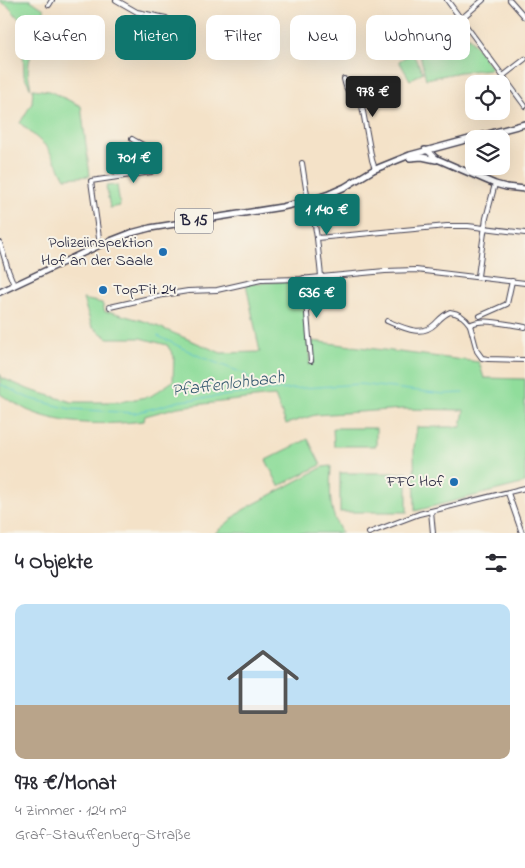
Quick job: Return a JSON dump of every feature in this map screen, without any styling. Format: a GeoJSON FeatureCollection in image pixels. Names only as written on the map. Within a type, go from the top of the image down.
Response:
{"type":"FeatureCollection","features":[{"type":"Feature","properties":{"kind":"main road"},"geometry":{"type":"LineString","coordinates":[[425,150],[501,132],[525,124]]}},
{"type":"Feature","properties":{"kind":"main road","name":"B 15"},"geometry":{"type":"LineString","coordinates":[[0,292],[120,237],[150,228],[308,201],[345,187],[375,169],[425,150],[437,158],[495,184],[525,189]]}},
{"type":"Feature","properties":{"kind":"main road","name":"B 15"},"geometry":{"type":"LineString","coordinates":[[402,158],[426,158],[453,165]]}},
{"type":"Feature","properties":{"kind":"street"},"geometry":{"type":"LineString","coordinates":[[49,5],[52,0]]}},
{"type":"Feature","properties":{"kind":"street"},"geometry":{"type":"LineString","coordinates":[[116,0],[137,12],[152,15]]}},
{"type":"Feature","properties":{"kind":"street"},"geometry":{"type":"LineString","coordinates":[[447,0],[459,15]]}},
{"type":"Feature","properties":{"kind":"street"},"geometry":{"type":"LineString","coordinates":[[466,15],[483,0]]}},
{"type":"Feature","properties":{"kind":"street"},"geometry":{"type":"LineString","coordinates":[[510,0],[525,17]]}},
{"type":"Feature","properties":{"kind":"street"},"geometry":{"type":"LineString","coordinates":[[470,30],[502,75]]}},
{"type":"Feature","properties":{"kind":"street"},"geometry":{"type":"LineString","coordinates":[[504,75],[525,60]]}},
{"type":"Feature","properties":{"kind":"street"},"geometry":{"type":"LineString","coordinates":[[344,79],[347,90],[359,100],[362,106],[375,169]]}},
{"type":"Feature","properties":{"kind":"street"},"geometry":{"type":"LineString","coordinates":[[510,86],[525,106]]}},
{"type":"Feature","properties":{"kind":"street"},"geometry":{"type":"LineString","coordinates":[[100,245],[91,181],[151,172],[156,166],[152,151],[132,140]]}},
{"type":"Feature","properties":{"kind":"street"},"geometry":{"type":"LineString","coordinates":[[302,163],[306,195],[318,238],[321,276]]}},
{"type":"Feature","properties":{"kind":"street"},"geometry":{"type":"LineString","coordinates":[[478,276],[485,228],[495,184]]}},
{"type":"Feature","properties":{"kind":"street"},"geometry":{"type":"LineString","coordinates":[[318,238],[461,226],[525,234]]}},
{"type":"Feature","properties":{"kind":"street"},"geometry":{"type":"LineString","coordinates":[[0,243],[14,285]]}},
{"type":"Feature","properties":{"kind":"street"},"geometry":{"type":"LineString","coordinates":[[110,307],[163,295],[188,291],[217,290],[261,280],[385,271],[416,270],[525,283]]}},
{"type":"Feature","properties":{"kind":"street"},"geometry":{"type":"LineString","coordinates":[[304,278],[311,361]]}},
{"type":"Feature","properties":{"kind":"street"},"geometry":{"type":"LineString","coordinates":[[480,316],[507,304],[512,281]]}},
{"type":"Feature","properties":{"kind":"street"},"geometry":{"type":"LineString","coordinates":[[387,321],[414,331],[420,331],[430,328],[450,312],[466,319],[470,325],[480,357],[525,360]]}},
{"type":"Feature","properties":{"kind":"street"},"geometry":{"type":"LineString","coordinates":[[470,325],[471,323],[479,322],[525,327]]}},
{"type":"Feature","properties":{"kind":"street"},"geometry":{"type":"LineString","coordinates":[[368,533],[419,514],[525,488]]}},
{"type":"Feature","properties":{"kind":"street"},"geometry":{"type":"LineString","coordinates":[[508,493],[522,533]]}},
{"type":"Feature","properties":{"kind":"street"},"geometry":{"type":"LineString","coordinates":[[431,511],[432,533]]}},
{"type":"Feature","properties":{"kind":"green space"},"geometry":{"type":"Polygon","coordinates":[[[0,0],[30,0],[44,9],[44,15],[16,15],[7,5],[0,2],[0,0]]]}},
{"type":"Feature","properties":{"kind":"green space"},"geometry":{"type":"Polygon","coordinates":[[[470,38],[492,69],[460,72],[426,79],[421,60],[470,60],[470,38]]]}},
{"type":"Feature","properties":{"kind":"green space"},"geometry":{"type":"Polygon","coordinates":[[[23,60],[30,60],[28,72],[31,89],[24,75],[23,60]]]}},
{"type":"Feature","properties":{"kind":"green space"},"geometry":{"type":"Polygon","coordinates":[[[416,60],[423,72],[410,80],[399,61],[416,60]]]}},
{"type":"Feature","properties":{"kind":"green space"},"geometry":{"type":"Polygon","coordinates":[[[33,89],[49,91],[81,106],[90,176],[65,178],[47,147],[20,123],[32,103],[33,89]]]}},
{"type":"Feature","properties":{"kind":"green space"},"geometry":{"type":"Polygon","coordinates":[[[117,185],[120,206],[110,208],[106,186],[117,185]]]}},
{"type":"Feature","properties":{"kind":"green space"},"geometry":{"type":"Polygon","coordinates":[[[303,280],[310,362],[308,365],[314,362],[312,341],[479,362],[484,378],[525,379],[525,483],[415,511],[414,447],[417,427],[461,427],[464,410],[403,409],[315,415],[286,424],[275,396],[178,407],[145,416],[144,421],[85,423],[70,422],[41,415],[27,410],[0,394],[0,374],[2,378],[30,390],[72,402],[119,402],[151,396],[173,381],[174,356],[167,345],[141,338],[108,338],[92,327],[83,299],[102,303],[105,312],[147,322],[221,353],[260,352],[246,284],[303,280]]]}},
{"type":"Feature","properties":{"kind":"green space"},"geometry":{"type":"Polygon","coordinates":[[[333,428],[376,428],[376,446],[334,446],[333,428]]]}},
{"type":"Feature","properties":{"kind":"green space"},"geometry":{"type":"Polygon","coordinates":[[[308,439],[321,465],[279,486],[266,460],[308,439]]]}},
{"type":"Feature","properties":{"kind":"green space"},"geometry":{"type":"Polygon","coordinates":[[[331,466],[330,492],[332,509],[337,525],[342,533],[215,533],[243,510],[323,467],[331,466]]]}},
{"type":"Feature","properties":{"kind":"green space"},"geometry":{"type":"Polygon","coordinates":[[[340,473],[407,473],[407,512],[340,512],[340,473]]]}},
{"type":"Feature","properties":{"kind":"waterway"},"geometry":{"type":"LineString","coordinates":[[158,336],[201,357],[245,374],[263,391]]}},
{"type":"Feature","properties":{"kind":"waterway","name":"Pfaffenlohbach"},"geometry":{"type":"LineString","coordinates":[[0,384],[28,398],[70,409],[135,413],[180,401],[263,391],[359,384],[444,394],[463,393]]}},
{"type":"Feature","properties":{"kind":"place","name":"Polizeiinspektion Hof an der Saale"},"geometry":{"type":"Point","coordinates":[163,252]}},
{"type":"Feature","properties":{"kind":"place","name":"TopFit 24"},"geometry":{"type":"Point","coordinates":[103,290]}},
{"type":"Feature","properties":{"kind":"place","name":"FFC Hof"},"geometry":{"type":"Point","coordinates":[454,482]}}]}
